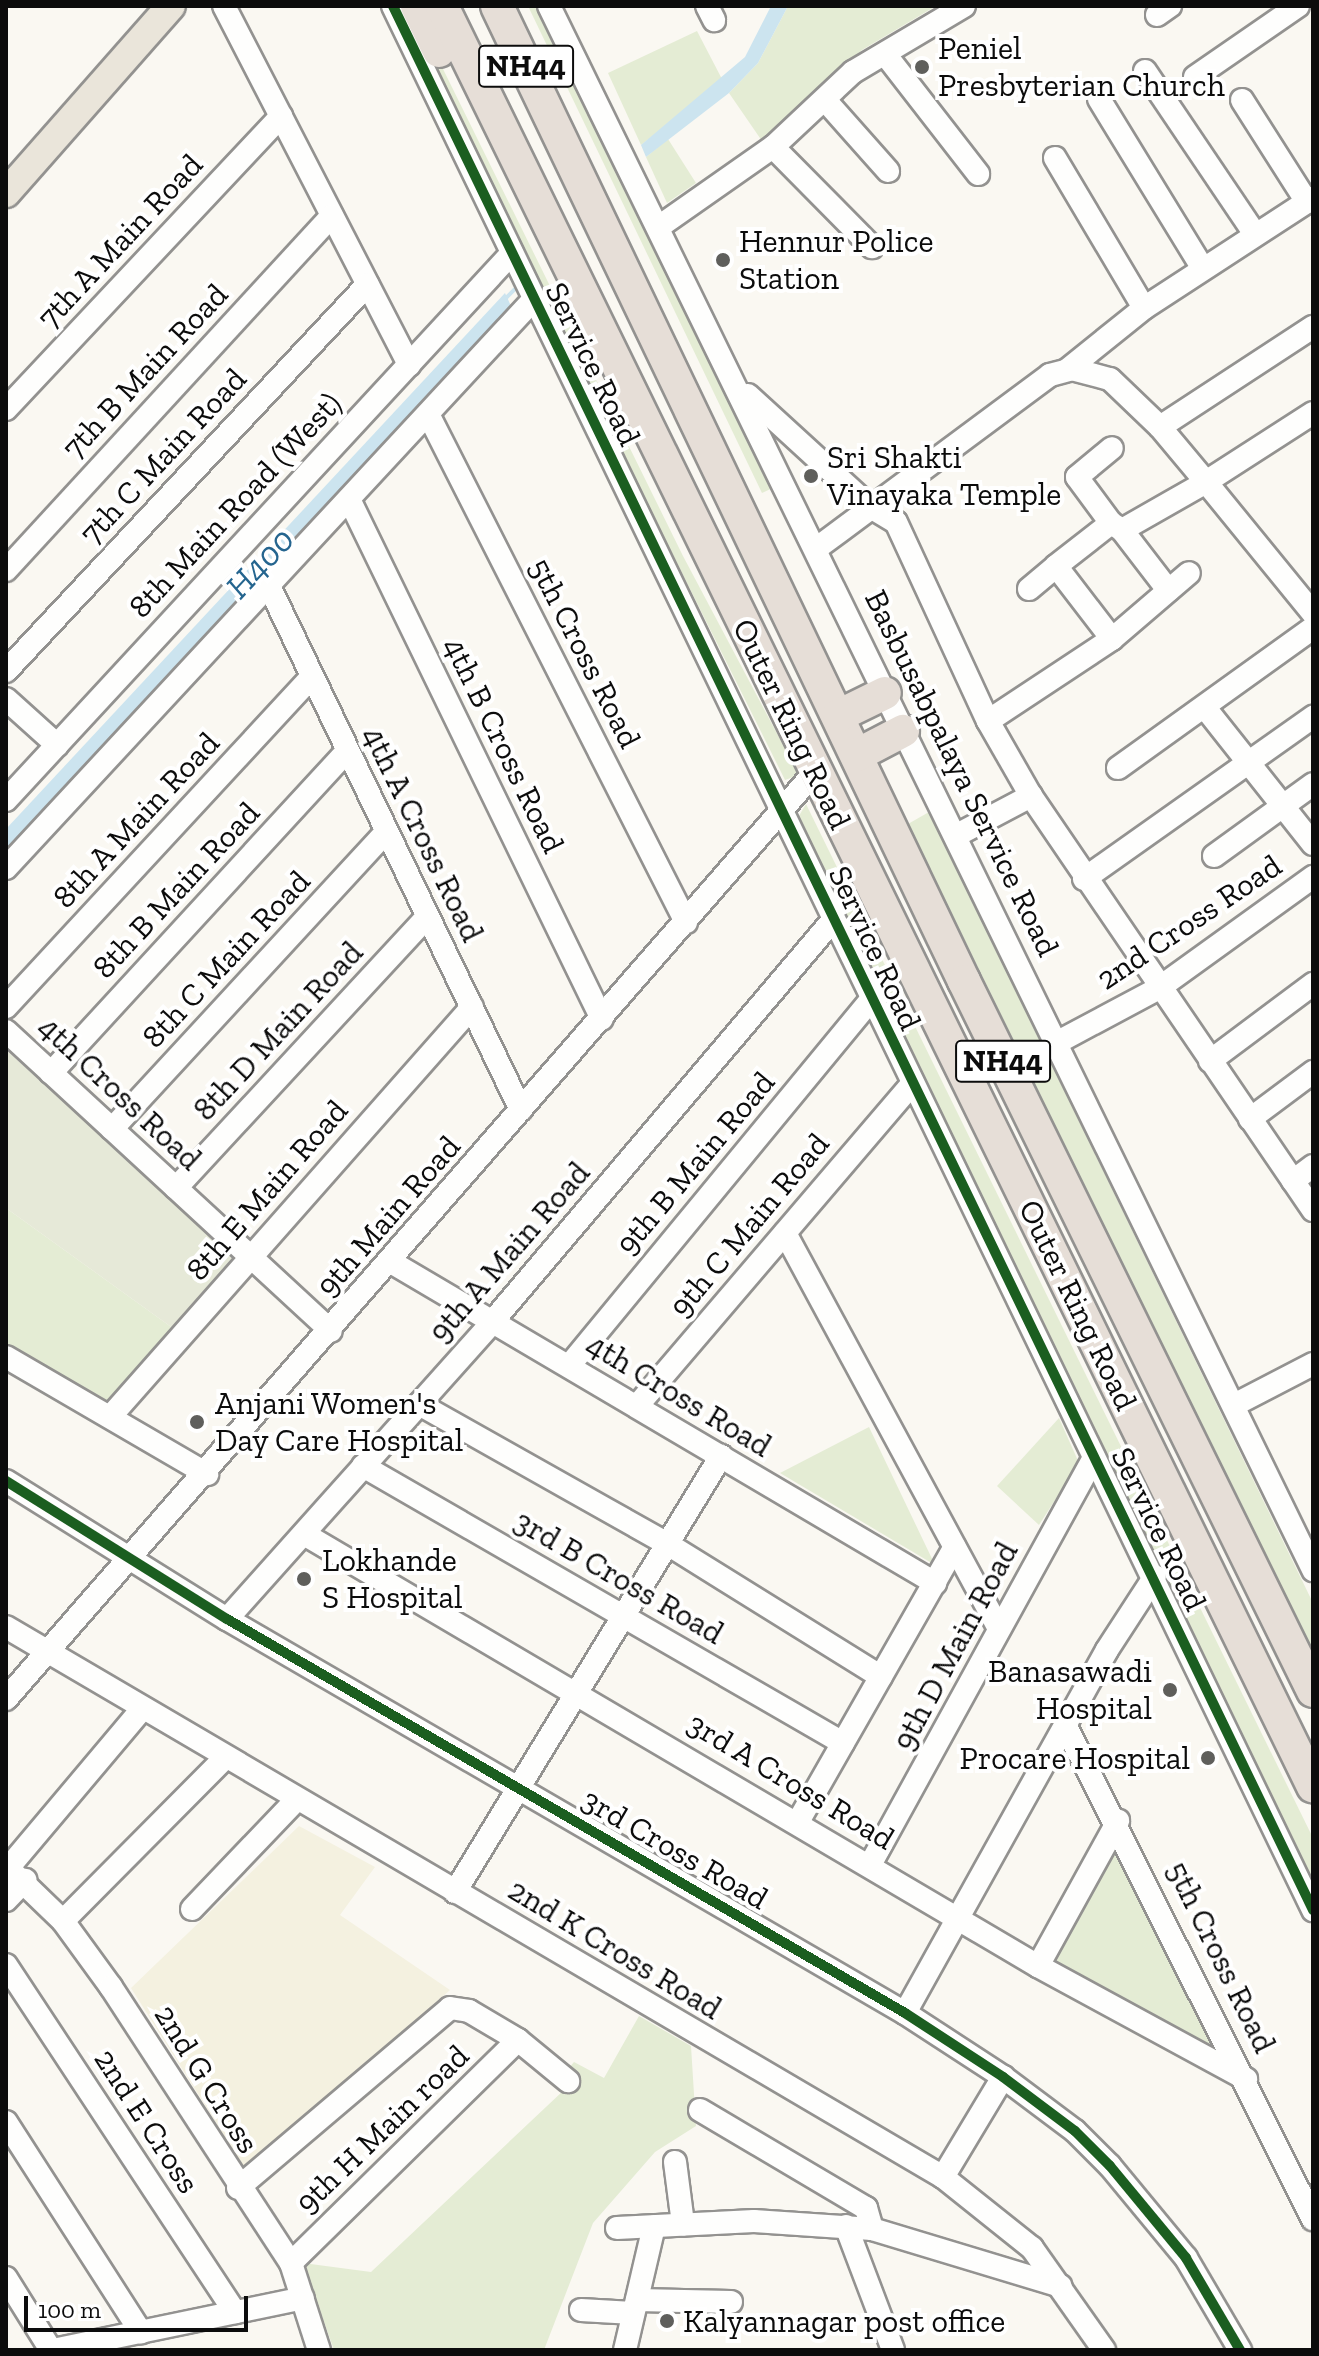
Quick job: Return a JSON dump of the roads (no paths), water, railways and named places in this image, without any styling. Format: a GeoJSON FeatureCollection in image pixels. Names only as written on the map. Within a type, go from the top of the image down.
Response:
{"type":"FeatureCollection","features":[{"type":"Feature","properties":{"kind":"highway"},"geometry":{"type":"LineString","coordinates":[[417,6],[677,534],[748,632]]}},
{"type":"Feature","properties":{"kind":"highway","name":"Outer Ring Road"},"geometry":{"type":"LineString","coordinates":[[442,6],[1313,1786]]}},
{"type":"Feature","properties":{"kind":"highway","name":"Outer Ring Road"},"geometry":{"type":"LineString","coordinates":[[497,6],[789,616],[1313,1691]]}},
{"type":"Feature","properties":{"kind":"highway"},"geometry":{"type":"LineString","coordinates":[[515,6],[740,477],[789,616]]}},
{"type":"Feature","properties":{"kind":"highway"},"geometry":{"type":"LineString","coordinates":[[838,716],[885,693]]}},
{"type":"Feature","properties":{"kind":"highway"},"geometry":{"type":"LineString","coordinates":[[857,755],[903,731]]}},
{"type":"Feature","properties":{"kind":"main road"},"geometry":{"type":"LineString","coordinates":[[6,165],[144,6]]}},
{"type":"Feature","properties":{"kind":"main road"},"geometry":{"type":"LineString","coordinates":[[6,193],[171,6]]}},
{"type":"Feature","properties":{"kind":"street"},"geometry":{"type":"LineString","coordinates":[[224,6],[409,365]]}},
{"type":"Feature","properties":{"kind":"street","name":"Service Road"},"geometry":{"type":"LineString","coordinates":[[393,6],[911,1085],[1155,1576],[1313,1910]]}},
{"type":"Feature","properties":{"kind":"street","name":"Basbusabpalaya Service Road"},"geometry":{"type":"LineString","coordinates":[[549,6],[660,226],[1313,1570]]}},
{"type":"Feature","properties":{"kind":"street"},"geometry":{"type":"LineString","coordinates":[[660,226],[773,147],[825,100],[885,54],[964,6]]}},
{"type":"Feature","properties":{"kind":"street"},"geometry":{"type":"LineString","coordinates":[[1195,77],[1298,6]]}},
{"type":"Feature","properties":{"kind":"street"},"geometry":{"type":"LineString","coordinates":[[885,54],[978,174]]}},
{"type":"Feature","properties":{"kind":"street"},"geometry":{"type":"LineString","coordinates":[[1145,71],[1253,231]]}},
{"type":"Feature","properties":{"kind":"street"},"geometry":{"type":"LineString","coordinates":[[1099,99],[1202,267]]}},
{"type":"Feature","properties":{"kind":"street"},"geometry":{"type":"LineString","coordinates":[[825,100],[888,171]]}},
{"type":"Feature","properties":{"kind":"street"},"geometry":{"type":"LineString","coordinates":[[817,548],[1028,388],[1067,370],[1144,308],[1253,231],[1310,200],[1242,100]]}},
{"type":"Feature","properties":{"kind":"street","name":"7th A Main Road"},"geometry":{"type":"LineString","coordinates":[[6,409],[281,116]]}},
{"type":"Feature","properties":{"kind":"street"},"geometry":{"type":"LineString","coordinates":[[773,147],[872,247]]}},
{"type":"Feature","properties":{"kind":"street"},"geometry":{"type":"LineString","coordinates":[[1055,158],[1144,308]]}},
{"type":"Feature","properties":{"kind":"street","name":"7th B Main Road"},"geometry":{"type":"LineString","coordinates":[[6,570],[332,216]]}},
{"type":"Feature","properties":{"kind":"street","name":"8th Main Road (West)"},"geometry":{"type":"LineString","coordinates":[[6,800],[512,253]]}},
{"type":"Feature","properties":{"kind":"street","name":"7th C Main Road"},"geometry":{"type":"LineString","coordinates":[[6,671],[367,285]]}},
{"type":"Feature","properties":{"kind":"street"},"geometry":{"type":"LineString","coordinates":[[6,868],[533,300]]}},
{"type":"Feature","properties":{"kind":"street"},"geometry":{"type":"LineString","coordinates":[[1160,427],[1313,327]]}},
{"type":"Feature","properties":{"kind":"street"},"geometry":{"type":"LineString","coordinates":[[1067,370],[1110,379],[1160,427],[1313,613]]}},
{"type":"Feature","properties":{"kind":"street"},"geometry":{"type":"LineString","coordinates":[[738,386],[869,506],[896,522],[988,721],[1031,796],[1084,879],[1313,1210]]}},
{"type":"Feature","properties":{"kind":"street"},"geometry":{"type":"LineString","coordinates":[[1029,589],[1056,566],[1116,527],[1206,482],[1313,413]]}},
{"type":"Feature","properties":{"kind":"street","name":"5th Cross Road"},"geometry":{"type":"LineString","coordinates":[[428,414],[686,922]]}},
{"type":"Feature","properties":{"kind":"street"},"geometry":{"type":"LineString","coordinates":[[1112,448],[1077,477],[1168,590]]}},
{"type":"Feature","properties":{"kind":"street","name":"4th B Cross Road"},"geometry":{"type":"LineString","coordinates":[[349,499],[602,1019]]}},
{"type":"Feature","properties":{"kind":"street"},"geometry":{"type":"LineString","coordinates":[[1056,566],[1112,639]]}},
{"type":"Feature","properties":{"kind":"street"},"geometry":{"type":"LineString","coordinates":[[988,721],[1112,639],[1189,573]]}},
{"type":"Feature","properties":{"kind":"street","name":"4th A Cross Road"},"geometry":{"type":"LineString","coordinates":[[269,586],[521,1110]]}},
{"type":"Feature","properties":{"kind":"street"},"geometry":{"type":"LineString","coordinates":[[1118,768],[1206,709],[1313,628]]}},
{"type":"Feature","properties":{"kind":"street","name":"8th A Main Road"},"geometry":{"type":"LineString","coordinates":[[6,1007],[312,677]]}},
{"type":"Feature","properties":{"kind":"street"},"geometry":{"type":"LineString","coordinates":[[6,699],[57,745]]}},
{"type":"Feature","properties":{"kind":"street"},"geometry":{"type":"LineString","coordinates":[[1206,709],[1313,844]]}},
{"type":"Feature","properties":{"kind":"street"},"geometry":{"type":"LineString","coordinates":[[1084,879],[1313,717]]}},
{"type":"Feature","properties":{"kind":"street","name":"8th B Main Road"},"geometry":{"type":"LineString","coordinates":[[51,1073],[347,751]]}},
{"type":"Feature","properties":{"kind":"street","name":"9th Main Road"},"geometry":{"type":"LineString","coordinates":[[6,1699],[132,1562],[815,772]]}},
{"type":"Feature","properties":{"kind":"street"},"geometry":{"type":"LineString","coordinates":[[1214,856],[1313,784]]}},
{"type":"Feature","properties":{"kind":"street"},"geometry":{"type":"LineString","coordinates":[[957,835],[1031,796]]}},
{"type":"Feature","properties":{"kind":"street","name":"8th C Main Road"},"geometry":{"type":"LineString","coordinates":[[112,1129],[386,832]]}},
{"type":"Feature","properties":{"kind":"street","name":"2nd Cross Road"},"geometry":{"type":"LineString","coordinates":[[1058,1042],[1159,988],[1313,877]]}},
{"type":"Feature","properties":{"kind":"street","name":"8th D Main Road"},"geometry":{"type":"LineString","coordinates":[[176,1188],[427,917]]}},
{"type":"Feature","properties":{"kind":"street","name":"9th A Main Road"},"geometry":{"type":"LineString","coordinates":[[227,1619],[493,1321],[833,920]]}},
{"type":"Feature","properties":{"kind":"street"},"geometry":{"type":"LineString","coordinates":[[1210,1061],[1313,984]]}},
{"type":"Feature","properties":{"kind":"street","name":"9th B Main Road"},"geometry":{"type":"LineString","coordinates":[[569,1366],[871,1000]]}},
{"type":"Feature","properties":{"kind":"street","name":"8th E Main Road"},"geometry":{"type":"LineString","coordinates":[[110,1417],[472,1007]]}},
{"type":"Feature","properties":{"kind":"street","name":"4th Cross Road"},"geometry":{"type":"LineString","coordinates":[[6,1031],[331,1331]]}},
{"type":"Feature","properties":{"kind":"street"},"geometry":{"type":"LineString","coordinates":[[1250,1119],[1313,1072]]}},
{"type":"Feature","properties":{"kind":"street","name":"9th C Main Road"},"geometry":{"type":"LineString","coordinates":[[637,1406],[911,1085]]}},
{"type":"Feature","properties":{"kind":"street"},"geometry":{"type":"LineString","coordinates":[[1293,1181],[1313,1166]]}},
{"type":"Feature","properties":{"kind":"street"},"geometry":{"type":"LineString","coordinates":[[785,1233],[999,1629]]}},
{"type":"Feature","properties":{"kind":"street","name":"4th Cross Road"},"geometry":{"type":"LineString","coordinates":[[391,1262],[935,1583]]}},
{"type":"Feature","properties":{"kind":"street"},"geometry":{"type":"LineString","coordinates":[[6,1357],[207,1474]]}},
{"type":"Feature","properties":{"kind":"street"},"geometry":{"type":"LineString","coordinates":[[1234,1405],[1312,1366]]}},
{"type":"Feature","properties":{"kind":"street"},"geometry":{"type":"LineString","coordinates":[[419,1404],[666,1543],[881,1677]]}},
{"type":"Feature","properties":{"kind":"street"},"geometry":{"type":"LineString","coordinates":[[455,1892],[578,1694],[621,1615],[721,1456]]}},
{"type":"Feature","properties":{"kind":"street","name":"9th D Main Road"},"geometry":{"type":"LineString","coordinates":[[870,1865],[1094,1457]]}},
{"type":"Feature","properties":{"kind":"street","name":"3rd B Cross Road"},"geometry":{"type":"LineString","coordinates":[[363,1466],[843,1743]]}},
{"type":"Feature","properties":{"kind":"street","name":"3rd Cross Road"},"geometry":{"type":"LineString","coordinates":[[11,1492],[905,2013],[1003,2077],[1075,2131],[1110,2166],[1186,2258],[1240,2350]]}},
{"type":"Feature","properties":{"kind":"street","name":"3rd A Cross Road"},"geometry":{"type":"LineString","coordinates":[[304,1534],[799,1820],[1038,1966],[1246,2079]]}},
{"type":"Feature","properties":{"kind":"street"},"geometry":{"type":"LineString","coordinates":[[799,1820],[955,1547]]}},
{"type":"Feature","properties":{"kind":"street"},"geometry":{"type":"LineString","coordinates":[[905,2013],[1155,1576]]}},
{"type":"Feature","properties":{"kind":"street","name":"2nd K Cross Road"},"geometry":{"type":"LineString","coordinates":[[6,1627],[943,2177],[1032,2248],[1104,2350]]}},
{"type":"Feature","properties":{"kind":"street"},"geometry":{"type":"LineString","coordinates":[[6,1900],[13,1871],[143,1708]]}},
{"type":"Feature","properties":{"kind":"street","name":"5th Cross Road"},"geometry":{"type":"LineString","coordinates":[[1066,1727],[1118,1821],[1313,2219]]}},
{"type":"Feature","properties":{"kind":"street"},"geometry":{"type":"LineString","coordinates":[[63,1921],[226,1757]]}},
{"type":"Feature","properties":{"kind":"street"},"geometry":{"type":"LineString","coordinates":[[192,1909],[297,1799]]}},
{"type":"Feature","properties":{"kind":"street"},"geometry":{"type":"LineString","coordinates":[[1038,1966],[1118,1821]]}},
{"type":"Feature","properties":{"kind":"street","name":"2nd G Cross"},"geometry":{"type":"LineString","coordinates":[[13,1871],[63,1921],[238,2188],[291,2263],[319,2350]]}},
{"type":"Feature","properties":{"kind":"street","name":"2nd E Cross"},"geometry":{"type":"LineString","coordinates":[[6,1965],[235,2312]]}},
{"type":"Feature","properties":{"kind":"street"},"geometry":{"type":"LineString","coordinates":[[238,2188],[437,2014],[461,2007],[518,2040],[568,2081]]}},
{"type":"Feature","properties":{"kind":"street","name":"9th H Main road"},"geometry":{"type":"LineString","coordinates":[[291,2263],[518,2040]]}},
{"type":"Feature","properties":{"kind":"street"},"geometry":{"type":"LineString","coordinates":[[943,2177],[1003,2077]]}},
{"type":"Feature","properties":{"kind":"street"},"geometry":{"type":"LineString","coordinates":[[700,2110],[866,2208],[872,2229]]}},
{"type":"Feature","properties":{"kind":"street"},"geometry":{"type":"LineString","coordinates":[[6,2122],[141,2332]]}},
{"type":"Feature","properties":{"kind":"street"},"geometry":{"type":"LineString","coordinates":[[675,2162],[683,2224]]}},
{"type":"Feature","properties":{"kind":"street"},"geometry":{"type":"LineString","coordinates":[[617,2228],[683,2224],[872,2229],[1061,2286]]}},
{"type":"Feature","properties":{"kind":"street"},"geometry":{"type":"LineString","coordinates":[[625,2350],[654,2226]]}},
{"type":"Feature","properties":{"kind":"street"},"geometry":{"type":"LineString","coordinates":[[846,2226],[893,2350]]}},
{"type":"Feature","properties":{"kind":"street"},"geometry":{"type":"LineString","coordinates":[[6,2278],[52,2350],[303,2298]]}},
{"type":"Feature","properties":{"kind":"street"},"geometry":{"type":"LineString","coordinates":[[581,2310],[731,2302]]}},
{"type":"Feature","properties":{"kind":"water"},"geometry":{"type":"Polygon","coordinates":[[[771,6],[788,6],[758,63],[729,93],[646,157],[641,145],[745,57],[771,6]]]}},
{"type":"Feature","properties":{"kind":"water"},"geometry":{"type":"Polygon","coordinates":[[[505,293],[511,306],[6,852],[6,829],[505,293]]]}},
{"type":"Feature","properties":{"kind":"waterway","name":"H400"},"geometry":{"type":"LineString","coordinates":[[503,301],[514,290]]}},
{"type":"Feature","properties":{"kind":"place","name":"Peniel Presbyterian Church"},"geometry":{"type":"Point","coordinates":[922,67]}},
{"type":"Feature","properties":{"kind":"place","name":"Hennur Police Station"},"geometry":{"type":"Point","coordinates":[723,260]}},
{"type":"Feature","properties":{"kind":"place","name":"Sri Shakti Vinayaka Temple"},"geometry":{"type":"Point","coordinates":[811,476]}},
{"type":"Feature","properties":{"kind":"place","name":"Anjani Women's Day Care Hospital"},"geometry":{"type":"Point","coordinates":[197,1422]}},
{"type":"Feature","properties":{"kind":"place","name":"Lokhande S Hospital"},"geometry":{"type":"Point","coordinates":[304,1579]}},
{"type":"Feature","properties":{"kind":"place","name":"Banasawadi Hospital"},"geometry":{"type":"Point","coordinates":[1170,1690]}},
{"type":"Feature","properties":{"kind":"place","name":"Procare Hospital"},"geometry":{"type":"Point","coordinates":[1208,1758]}},
{"type":"Feature","properties":{"kind":"place","name":"Kalyannagar post office"},"geometry":{"type":"Point","coordinates":[667,2321]}}]}
